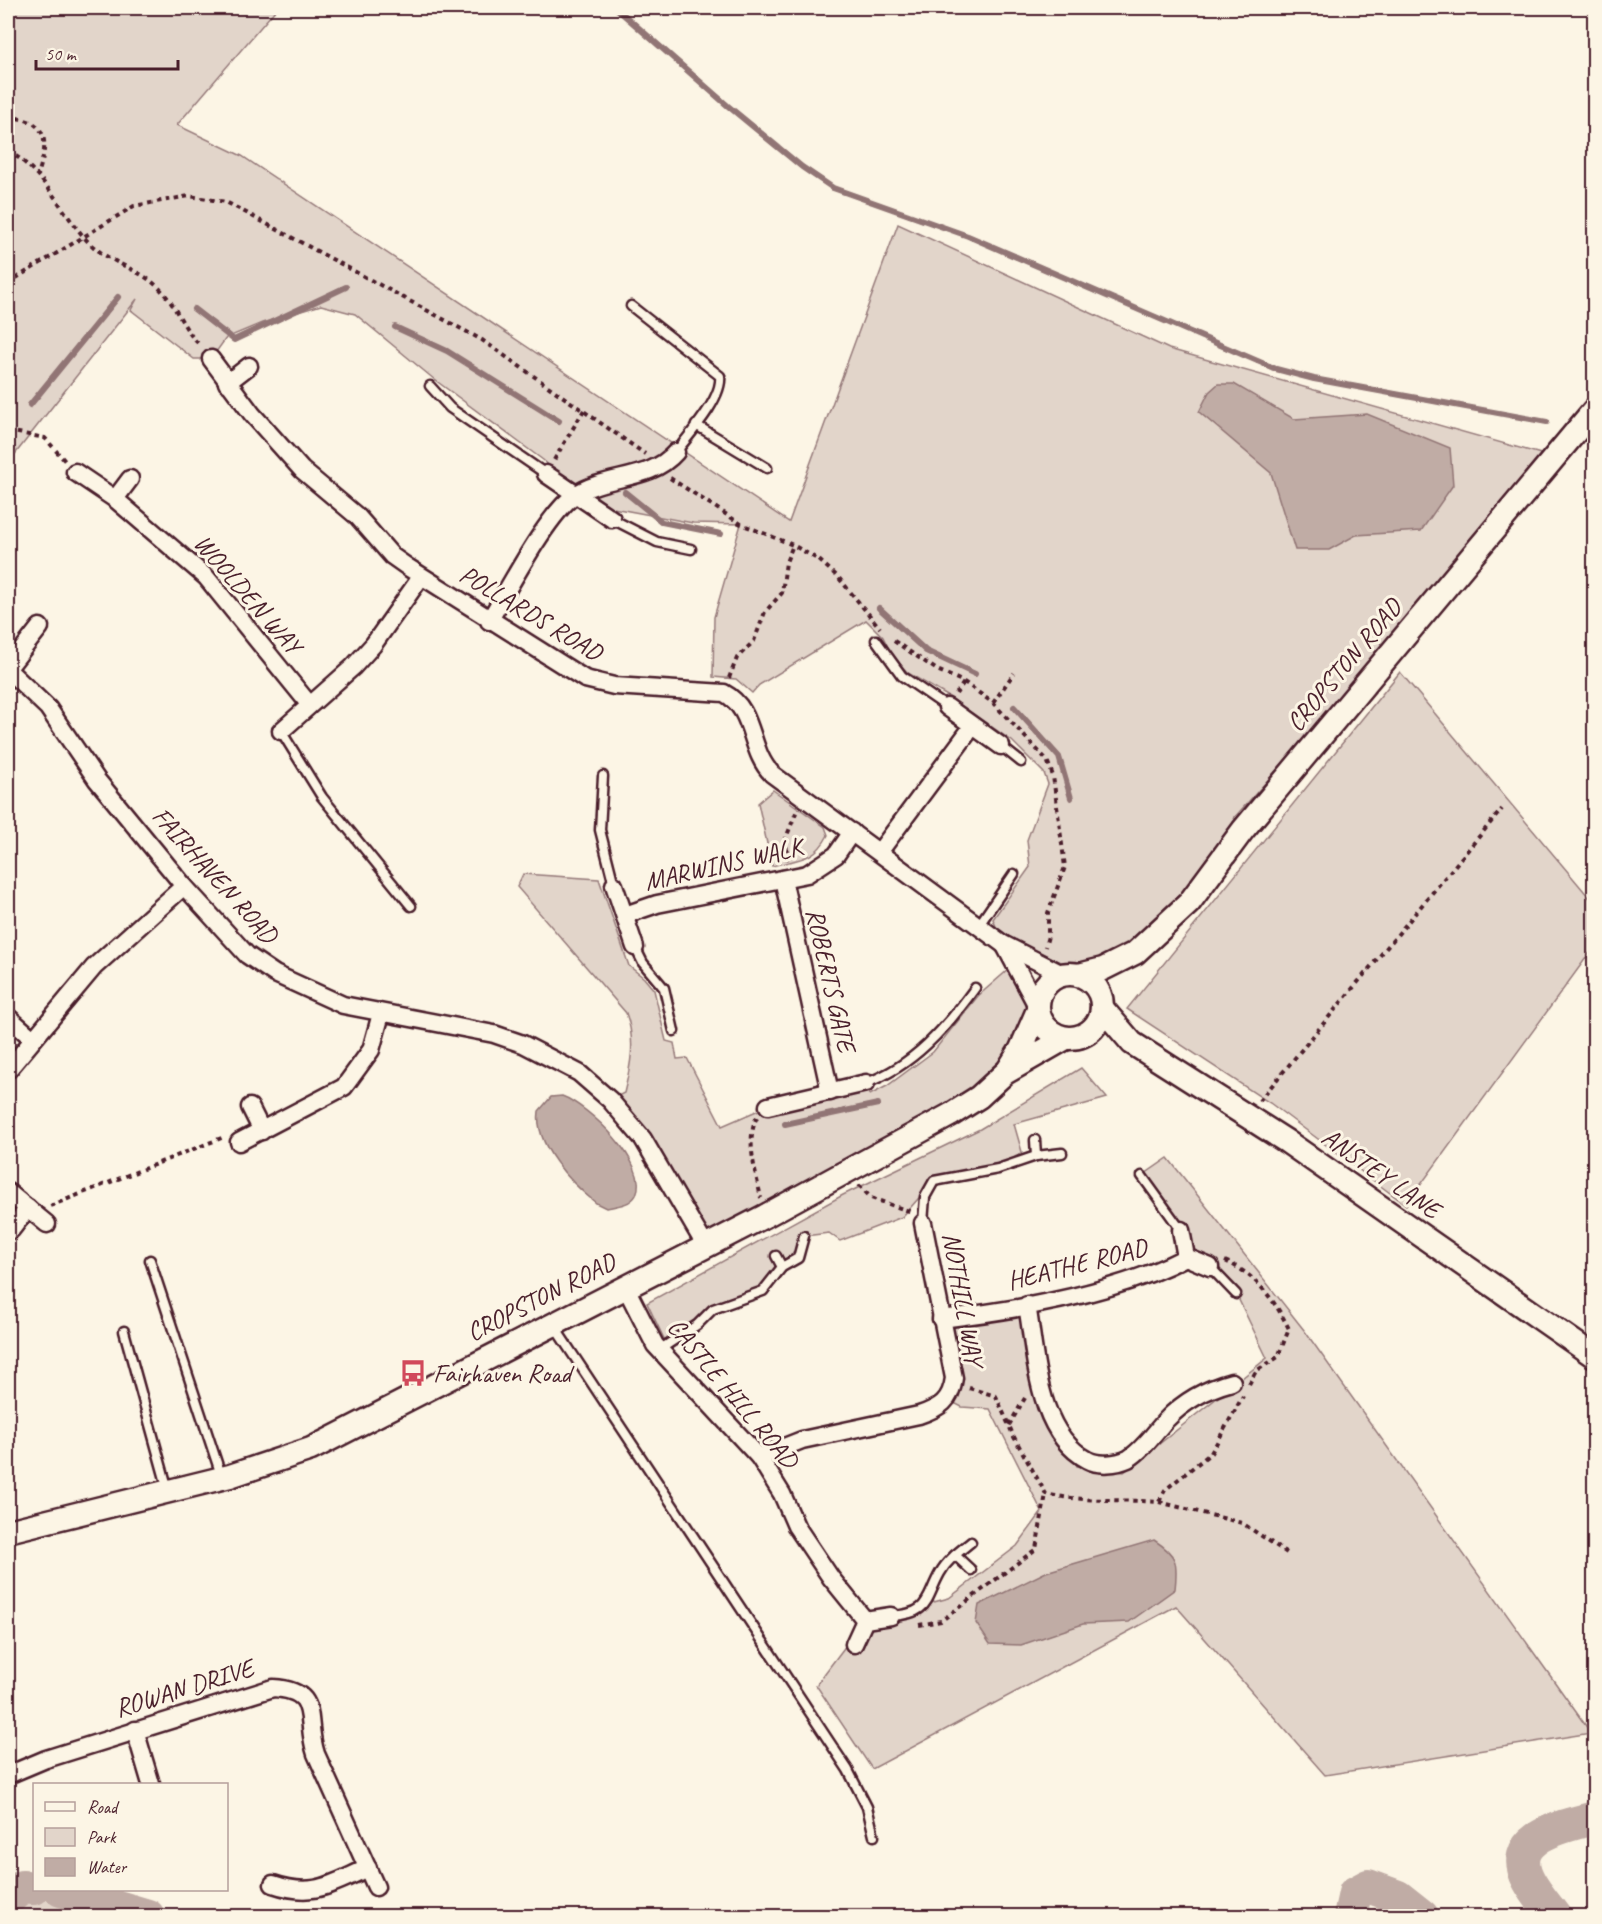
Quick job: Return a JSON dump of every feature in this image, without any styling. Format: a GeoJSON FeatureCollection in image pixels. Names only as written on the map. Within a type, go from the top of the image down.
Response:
{"type":"FeatureCollection","features":[{"type":"Feature","properties":{"kind":"street","name":"POLLARDS ROAD"},"geometry":{"type":"LineString","coordinates":[[211,358],[227,383],[302,470],[358,517],[392,556],[489,621],[585,679],[614,686],[724,693]]}},
{"type":"Feature","properties":{"kind":"street"},"geometry":{"type":"LineString","coordinates":[[227,383],[249,366]]}},
{"type":"Feature","properties":{"kind":"street","name":"CROPSTON ROAD"},"geometry":{"type":"LineString","coordinates":[[1005,1073],[1075,1036],[1099,1019],[1101,1003],[1135,953],[1189,903],[1251,820],[1594,410]]}},
{"type":"Feature","properties":{"kind":"street"},"geometry":{"type":"LineString","coordinates":[[489,621],[551,521],[575,495],[587,488],[657,468],[676,452]]}},
{"type":"Feature","properties":{"kind":"street","name":"WOOLDEN WAY"},"geometry":{"type":"LineString","coordinates":[[75,472],[115,499],[206,577],[309,704]]}},
{"type":"Feature","properties":{"kind":"street"},"geometry":{"type":"LineString","coordinates":[[546,474],[612,519]]}},
{"type":"Feature","properties":{"kind":"street"},"geometry":{"type":"LineString","coordinates":[[115,499],[130,479]]}},
{"type":"Feature","properties":{"kind":"street"},"geometry":{"type":"LineString","coordinates":[[281,731],[353,667],[373,645],[422,577]]}},
{"type":"Feature","properties":{"kind":"street","name":"FAIRHAVEN ROAD"},"geometry":{"type":"LineString","coordinates":[[40,627],[8,669],[48,708],[97,780],[184,886],[247,956],[275,975],[343,1005],[494,1034],[523,1044],[579,1073],[610,1100],[643,1139],[705,1245]]}},
{"type":"Feature","properties":{"kind":"street"},"geometry":{"type":"LineString","coordinates":[[724,693],[735,699],[743,709],[761,763],[1003,944],[1096,988],[1101,1003]]}},
{"type":"Feature","properties":{"kind":"street"},"geometry":{"type":"LineString","coordinates":[[947,707],[1000,746]]}},
{"type":"Feature","properties":{"kind":"street"},"geometry":{"type":"LineString","coordinates":[[880,851],[972,727]]}},
{"type":"Feature","properties":{"kind":"street","name":"MARWINS WALK"},"geometry":{"type":"LineString","coordinates":[[625,915],[657,904],[787,878],[823,866],[836,855],[852,832]]}},
{"type":"Feature","properties":{"kind":"street","name":"ROBERTS GATE"},"geometry":{"type":"LineString","coordinates":[[787,878],[831,1092]]}},
{"type":"Feature","properties":{"kind":"street","name":"MARWINS WALK"},"geometry":{"type":"LineString","coordinates":[[614,885],[635,947]]}},
{"type":"Feature","properties":{"kind":"street"},"geometry":{"type":"LineString","coordinates":[[8,1070],[101,960],[184,886]]}},
{"type":"Feature","properties":{"kind":"street"},"geometry":{"type":"LineString","coordinates":[[1003,944],[1047,1029],[1075,1036]]}},
{"type":"Feature","properties":{"kind":"street","name":"CROPSTON ROAD"},"geometry":{"type":"LineString","coordinates":[[8,1531],[222,1478],[311,1449],[552,1323],[765,1216],[952,1114],[979,1097],[1005,1073],[1021,1049],[1045,985],[1071,975],[1103,969],[1135,953]]}},
{"type":"Feature","properties":{"kind":"street","name":"ANSTEY LANE"},"geometry":{"type":"LineString","coordinates":[[1101,1003],[1132,1043],[1247,1116],[1594,1356]]}},
{"type":"Feature","properties":{"kind":"street"},"geometry":{"type":"LineString","coordinates":[[239,1142],[344,1088],[371,1050],[381,1014]]}},
{"type":"Feature","properties":{"kind":"street"},"geometry":{"type":"LineString","coordinates":[[8,1017],[33,1039]]}},
{"type":"Feature","properties":{"kind":"street","name":"ANSTEY LANE"},"geometry":{"type":"LineString","coordinates":[[1075,1036],[1132,1043]]}},
{"type":"Feature","properties":{"kind":"street","name":"ROBERTS GATE"},"geometry":{"type":"LineString","coordinates":[[768,1106],[866,1083]]}},
{"type":"Feature","properties":{"kind":"street"},"geometry":{"type":"LineString","coordinates":[[250,1107],[262,1131]]}},
{"type":"Feature","properties":{"kind":"street"},"geometry":{"type":"LineString","coordinates":[[8,1192],[47,1224]]}},
{"type":"Feature","properties":{"kind":"street"},"geometry":{"type":"LineString","coordinates":[[11,1230],[31,1211]]}},
{"type":"Feature","properties":{"kind":"street","name":"NOTHILL WAY"},"geometry":{"type":"LineString","coordinates":[[759,1457],[802,1440],[937,1409],[948,1400],[954,1378],[923,1223]]}},
{"type":"Feature","properties":{"kind":"street","name":"HEATHE ROAD"},"geometry":{"type":"LineString","coordinates":[[1181,1230],[1186,1257]]}},
{"type":"Feature","properties":{"kind":"street","name":"HEATHE ROAD"},"geometry":{"type":"LineString","coordinates":[[941,1319],[1027,1305],[1143,1278],[1186,1257],[1210,1266]]}},
{"type":"Feature","properties":{"kind":"street","name":"CASTLE HILL ROAD"},"geometry":{"type":"LineString","coordinates":[[625,1286],[659,1350],[759,1457],[782,1494],[796,1526],[831,1578],[866,1620]]}},
{"type":"Feature","properties":{"kind":"street"},"geometry":{"type":"LineString","coordinates":[[1027,1305],[1047,1409],[1059,1436],[1079,1455],[1093,1463],[1105,1464],[1128,1459],[1192,1398],[1212,1387],[1232,1382]]}},
{"type":"Feature","properties":{"kind":"street"},"geometry":{"type":"LineString","coordinates":[[854,1644],[866,1620],[891,1616]]}},
{"type":"Feature","properties":{"kind":"street","name":"ROWAN DRIVE"},"geometry":{"type":"LineString","coordinates":[[8,1775],[46,1759],[273,1688],[300,1693],[308,1706],[316,1754],[376,1887]]}},
{"type":"Feature","properties":{"kind":"street"},"geometry":{"type":"LineString","coordinates":[[135,1730],[150,1783]]}},
{"type":"Feature","properties":{"kind":"street"},"geometry":{"type":"LineString","coordinates":[[273,1884],[293,1891],[309,1892],[369,1868]]}},
{"type":"Feature","properties":{"kind":"lane"},"geometry":{"type":"LineString","coordinates":[[631,306],[718,372],[721,382],[718,390],[676,452]]}},
{"type":"Feature","properties":{"kind":"lane"},"geometry":{"type":"LineString","coordinates":[[430,386],[450,408],[546,474]]}},
{"type":"Feature","properties":{"kind":"lane"},"geometry":{"type":"LineString","coordinates":[[696,425],[766,468]]}},
{"type":"Feature","properties":{"kind":"lane"},"geometry":{"type":"LineString","coordinates":[[612,519],[657,542],[691,549]]}},
{"type":"Feature","properties":{"kind":"lane"},"geometry":{"type":"LineString","coordinates":[[876,640],[902,676],[947,707]]}},
{"type":"Feature","properties":{"kind":"lane"},"geometry":{"type":"LineString","coordinates":[[281,731],[322,797],[411,906]]}},
{"type":"Feature","properties":{"kind":"lane"},"geometry":{"type":"LineString","coordinates":[[1000,746],[1021,762]]}},
{"type":"Feature","properties":{"kind":"lane"},"geometry":{"type":"LineString","coordinates":[[603,776],[600,831],[614,885]]}},
{"type":"Feature","properties":{"kind":"lane"},"geometry":{"type":"LineString","coordinates":[[979,926],[1014,874]]}},
{"type":"Feature","properties":{"kind":"lane"},"geometry":{"type":"LineString","coordinates":[[635,947],[643,963],[664,988],[674,1031]]}},
{"type":"Feature","properties":{"kind":"lane"},"geometry":{"type":"LineString","coordinates":[[866,1083],[890,1074],[934,1039],[975,988]]}},
{"type":"Feature","properties":{"kind":"lane"},"geometry":{"type":"LineString","coordinates":[[1035,1140],[1036,1156]]}},
{"type":"Feature","properties":{"kind":"lane"},"geometry":{"type":"LineString","coordinates":[[923,1223],[925,1197],[934,1181],[998,1169],[1036,1156],[1062,1153]]}},
{"type":"Feature","properties":{"kind":"lane","name":"HEATHE ROAD"},"geometry":{"type":"LineString","coordinates":[[1142,1176],[1181,1230]]}},
{"type":"Feature","properties":{"kind":"lane"},"geometry":{"type":"LineString","coordinates":[[659,1350],[697,1325],[713,1309],[763,1291],[782,1268],[798,1258],[804,1236]]}},
{"type":"Feature","properties":{"kind":"lane"},"geometry":{"type":"LineString","coordinates":[[776,1256],[782,1268]]}},
{"type":"Feature","properties":{"kind":"lane"},"geometry":{"type":"LineString","coordinates":[[150,1260],[222,1478]]}},
{"type":"Feature","properties":{"kind":"lane","name":"HEATHE ROAD"},"geometry":{"type":"LineString","coordinates":[[1210,1266],[1236,1294]]}},
{"type":"Feature","properties":{"kind":"lane"},"geometry":{"type":"LineString","coordinates":[[552,1323],[848,1770],[867,1808],[874,1836]]}},
{"type":"Feature","properties":{"kind":"lane"},"geometry":{"type":"LineString","coordinates":[[124,1331],[168,1491]]}},
{"type":"Feature","properties":{"kind":"lane"},"geometry":{"type":"LineString","coordinates":[[891,1616],[918,1611],[932,1596],[940,1572],[971,1542]]}},
{"type":"Feature","properties":{"kind":"lane"},"geometry":{"type":"LineString","coordinates":[[955,1555],[971,1570]]}},
{"type":"Feature","properties":{"kind":"path"},"geometry":{"type":"LineString","coordinates":[[8,116],[31,122],[40,130],[45,150],[38,175]]}},
{"type":"Feature","properties":{"kind":"path"},"geometry":{"type":"LineString","coordinates":[[8,151],[38,175],[83,236],[99,252],[116,264],[141,275],[170,299],[191,337],[211,358]]}},
{"type":"Feature","properties":{"kind":"path"},"geometry":{"type":"LineString","coordinates":[[546,474],[584,410]]}},
{"type":"Feature","properties":{"kind":"path"},"geometry":{"type":"LineString","coordinates":[[8,431],[45,438],[75,472]]}},
{"type":"Feature","properties":{"kind":"path"},"geometry":{"type":"LineString","coordinates":[[724,693],[737,658],[754,641],[765,612],[782,593],[786,562],[793,545]]}},
{"type":"Feature","properties":{"kind":"path"},"geometry":{"type":"LineString","coordinates":[[993,703],[1014,673]]}},
{"type":"Feature","properties":{"kind":"path"},"geometry":{"type":"LineString","coordinates":[[787,878],[786,838],[790,823],[806,798]]}},
{"type":"Feature","properties":{"kind":"path"},"geometry":{"type":"LineString","coordinates":[[1247,1116],[1502,809]]}},
{"type":"Feature","properties":{"kind":"path"},"geometry":{"type":"LineString","coordinates":[[765,1216],[753,1165],[752,1142],[755,1120],[768,1106]]}},
{"type":"Feature","properties":{"kind":"path"},"geometry":{"type":"LineString","coordinates":[[31,1211],[224,1137],[239,1142]]}},
{"type":"Feature","properties":{"kind":"path"},"geometry":{"type":"LineString","coordinates":[[850,1169],[863,1192],[871,1198],[882,1204],[909,1209],[923,1223]]}},
{"type":"Feature","properties":{"kind":"path"},"geometry":{"type":"LineString","coordinates":[[1159,1502],[1242,1523],[1287,1553]]}},
{"type":"Feature","properties":{"kind":"green space"},"geometry":{"type":"Polygon","coordinates":[[[8,8],[277,8],[177,125],[242,156],[789,522],[898,224],[1169,349],[1555,458],[1234,818],[1243,825],[1155,937],[1079,975],[1003,944],[993,919],[1030,867],[1027,840],[1048,784],[1044,773],[1012,741],[949,697],[908,673],[892,655],[883,637],[866,620],[759,685],[752,693],[736,679],[713,677],[714,617],[741,524],[693,523],[613,508],[582,494],[543,460],[435,380],[355,314],[321,305],[262,323],[226,338],[211,359],[194,359],[131,310],[137,299],[8,463],[8,8]]]}},
{"type":"Feature","properties":{"kind":"green space"},"geometry":{"type":"Polygon","coordinates":[[[1400,672],[1594,903],[1594,947],[1406,1205],[1270,1103],[1127,1009],[1400,672]]]}},
{"type":"Feature","properties":{"kind":"green space"},"geometry":{"type":"Polygon","coordinates":[[[773,790],[825,827],[828,835],[817,850],[805,858],[772,866],[758,803],[773,790]]]}},
{"type":"Feature","properties":{"kind":"green space"},"geometry":{"type":"Polygon","coordinates":[[[523,874],[599,879],[629,966],[654,990],[666,1041],[674,1043],[677,1059],[687,1058],[722,1126],[768,1106],[866,1083],[870,1095],[887,1086],[933,1052],[978,996],[1016,963],[1037,1006],[1005,1073],[705,1245],[610,1100],[624,1093],[629,1072],[632,1043],[626,1013],[517,887],[523,874]]]}},
{"type":"Feature","properties":{"kind":"green space"},"geometry":{"type":"Polygon","coordinates":[[[1081,1068],[1107,1098],[1014,1124],[1022,1152],[998,1169],[934,1181],[902,1217],[840,1241],[829,1233],[805,1236],[798,1258],[782,1267],[763,1291],[713,1309],[667,1345],[647,1303],[843,1195],[980,1129],[1081,1068]]]}},
{"type":"Feature","properties":{"kind":"green space"},"geometry":{"type":"Polygon","coordinates":[[[1168,1158],[1304,1330],[1591,1733],[1325,1775],[1176,1606],[872,1769],[816,1685],[865,1620],[949,1598],[1017,1546],[1042,1512],[990,1409],[962,1407],[948,1400],[947,1319],[1022,1311],[1043,1392],[1077,1466],[1124,1472],[1267,1358],[1236,1294],[1210,1267],[1186,1257],[1181,1230],[1142,1176],[1168,1158]]]}},
{"type":"Feature","properties":{"kind":"green space"},"geometry":{"type":"Polygon","coordinates":[[[64,1895],[93,1903],[115,1916],[8,1916],[8,1909],[20,1902],[64,1895]]]}},
{"type":"Feature","properties":{"kind":"water"},"geometry":{"type":"Polygon","coordinates":[[[1218,384],[1234,384],[1294,419],[1367,414],[1450,448],[1453,485],[1421,531],[1356,535],[1329,550],[1295,550],[1271,473],[1199,412],[1209,392],[1218,384]]]}},
{"type":"Feature","properties":{"kind":"water"},"geometry":{"type":"Polygon","coordinates":[[[562,1096],[600,1123],[626,1152],[638,1182],[636,1195],[631,1201],[606,1208],[596,1203],[566,1174],[548,1150],[539,1124],[539,1111],[551,1097],[562,1096]]]}},
{"type":"Feature","properties":{"kind":"water"},"geometry":{"type":"Polygon","coordinates":[[[1154,1540],[1172,1555],[1176,1566],[1175,1589],[1129,1622],[1083,1624],[1021,1645],[990,1644],[976,1623],[979,1605],[1046,1572],[1154,1540]]]}},
{"type":"Feature","properties":{"kind":"waterway"},"geometry":{"type":"LineString","coordinates":[[616,8],[728,106],[802,167],[833,188],[968,236],[1276,369],[1314,379],[1547,422]]}},
{"type":"Feature","properties":{"kind":"waterway"},"geometry":{"type":"LineString","coordinates":[[194,309],[234,340],[346,287]]}},
{"type":"Feature","properties":{"kind":"waterway"},"geometry":{"type":"LineString","coordinates":[[30,405],[118,297]]}},
{"type":"Feature","properties":{"kind":"waterway"},"geometry":{"type":"LineString","coordinates":[[395,327],[447,351],[559,421]]}},
{"type":"Feature","properties":{"kind":"waterway"},"geometry":{"type":"LineString","coordinates":[[625,492],[662,522],[721,534]]}},
{"type":"Feature","properties":{"kind":"waterway"},"geometry":{"type":"LineString","coordinates":[[879,608],[926,651],[975,674]]}},
{"type":"Feature","properties":{"kind":"waterway"},"geometry":{"type":"LineString","coordinates":[[1014,707],[1059,757],[1071,798]]}},
{"type":"Feature","properties":{"kind":"waterway"},"geometry":{"type":"LineString","coordinates":[[785,1124],[878,1104]]}},
{"type":"Feature","properties":{"kind":"waterway"},"geometry":{"type":"LineString","coordinates":[[1554,1916],[1529,1881],[1523,1866],[1525,1853],[1531,1843],[1542,1836],[1594,1818]]}},
{"type":"Feature","properties":{"kind":"waterway"},"geometry":{"type":"LineString","coordinates":[[1350,1916],[1355,1893],[1368,1886],[1398,1897],[1422,1916]]}},
{"type":"Feature","properties":{"kind":"waterway"},"geometry":{"type":"LineString","coordinates":[[8,1899],[22,1887],[33,1888]]}},
{"type":"Feature","properties":{"kind":"waterway"},"geometry":{"type":"LineString","coordinates":[[64,1891],[148,1916]]}},
{"type":"Feature","properties":{"kind":"place","name":"Fairhaven Road"},"geometry":{"type":"Point","coordinates":[413,1373]}}]}
